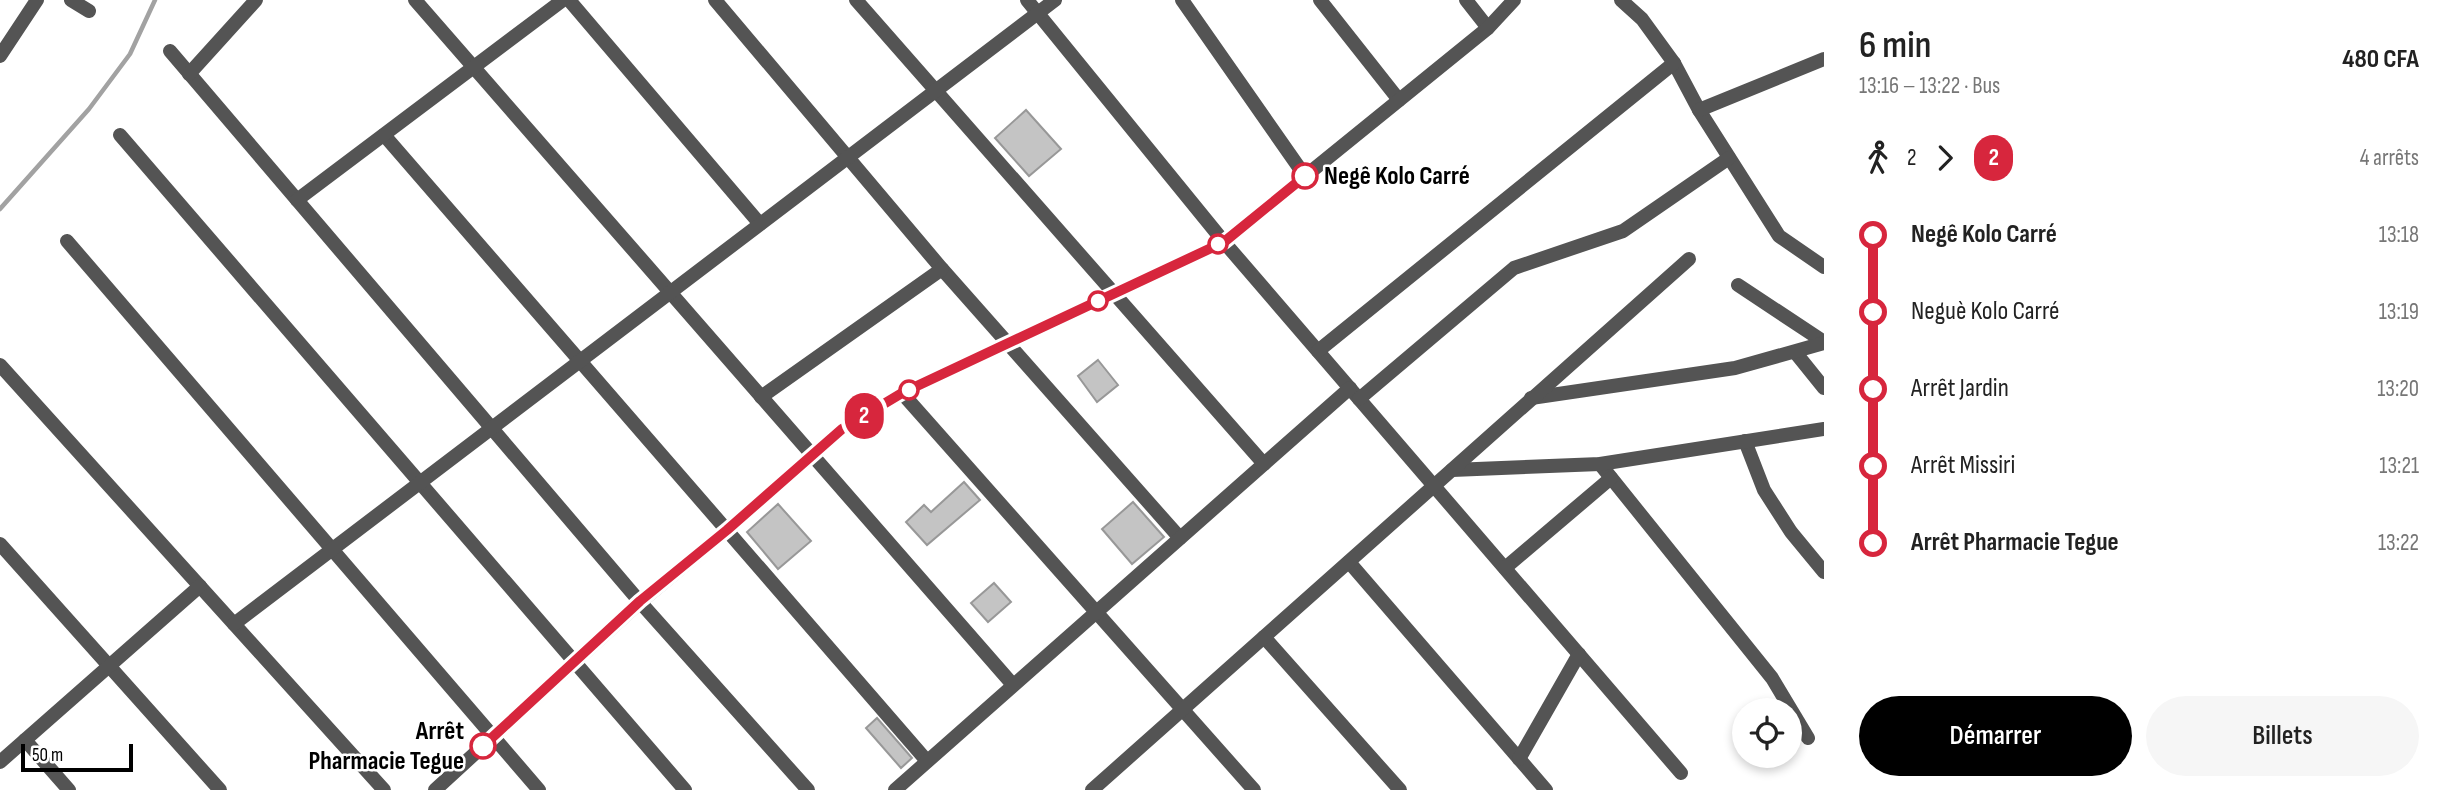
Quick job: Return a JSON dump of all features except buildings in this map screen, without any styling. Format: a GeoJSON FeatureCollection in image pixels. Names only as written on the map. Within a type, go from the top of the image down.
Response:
{"type":"FeatureCollection","features":[{"type":"Feature","properties":{"kind":"street"},"geometry":{"type":"LineString","coordinates":[[0,56],[37,0]]}},
{"type":"Feature","properties":{"kind":"street"},"geometry":{"type":"LineString","coordinates":[[71,0],[89,10]]}},
{"type":"Feature","properties":{"kind":"street"},"geometry":{"type":"LineString","coordinates":[[190,74],[256,0]]}},
{"type":"Feature","properties":{"kind":"street"},"geometry":{"type":"LineString","coordinates":[[415,0],[1013,685]]}},
{"type":"Feature","properties":{"kind":"street"},"geometry":{"type":"LineString","coordinates":[[297,200],[563,0]]}},
{"type":"Feature","properties":{"kind":"street"},"geometry":{"type":"LineString","coordinates":[[569,0],[760,224]]}},
{"type":"Feature","properties":{"kind":"street"},"geometry":{"type":"LineString","coordinates":[[715,0],[942,269],[1180,538]]}},
{"type":"Feature","properties":{"kind":"street"},"geometry":{"type":"LineString","coordinates":[[856,0],[1264,464]]}},
{"type":"Feature","properties":{"kind":"street"},"geometry":{"type":"LineString","coordinates":[[1027,0],[1224,242],[1681,773]]}},
{"type":"Feature","properties":{"kind":"street"},"geometry":{"type":"LineString","coordinates":[[234,624],[1055,0]]}},
{"type":"Feature","properties":{"kind":"street"},"geometry":{"type":"LineString","coordinates":[[1182,0],[1305,176]]}},
{"type":"Feature","properties":{"kind":"street"},"geometry":{"type":"LineString","coordinates":[[1320,0],[1399,100]]}},
{"type":"Feature","properties":{"kind":"street"},"geometry":{"type":"LineString","coordinates":[[1466,0],[1488,28]]}},
{"type":"Feature","properties":{"kind":"street"},"geometry":{"type":"LineString","coordinates":[[435,790],[640,601],[727,530],[842,429],[902,393],[1224,242],[1488,28],[1514,0]]}},
{"type":"Feature","properties":{"kind":"street"},"geometry":{"type":"LineString","coordinates":[[1621,0],[1642,19],[1674,63],[1699,110],[1779,236],[1824,267]]}},
{"type":"Feature","properties":{"kind":"street"},"geometry":{"type":"LineString","coordinates":[[170,51],[640,601],[808,790]]}},
{"type":"Feature","properties":{"kind":"street"},"geometry":{"type":"LineString","coordinates":[[1699,110],[1824,59]]}},
{"type":"Feature","properties":{"kind":"street"},"geometry":{"type":"LineString","coordinates":[[1318,351],[1674,63]]}},
{"type":"Feature","properties":{"kind":"street"},"geometry":{"type":"LineString","coordinates":[[120,135],[685,790]]}},
{"type":"Feature","properties":{"kind":"street"},"geometry":{"type":"LineString","coordinates":[[384,135],[928,761]]}},
{"type":"Feature","properties":{"kind":"street"},"geometry":{"type":"LineString","coordinates":[[895,790],[1264,464],[1514,268],[1623,231],[1730,158]]}},
{"type":"Feature","properties":{"kind":"street"},"geometry":{"type":"LineString","coordinates":[[67,241],[539,790]]}},
{"type":"Feature","properties":{"kind":"street"},"geometry":{"type":"LineString","coordinates":[[1100,788],[1183,709],[1689,259]]}},
{"type":"Feature","properties":{"kind":"street"},"geometry":{"type":"LineString","coordinates":[[761,397],[942,269]]}},
{"type":"Feature","properties":{"kind":"street"},"geometry":{"type":"LineString","coordinates":[[1738,285],[1824,342]]}},
{"type":"Feature","properties":{"kind":"street"},"geometry":{"type":"LineString","coordinates":[[1531,398],[1735,368],[1824,342]]}},
{"type":"Feature","properties":{"kind":"street"},"geometry":{"type":"LineString","coordinates":[[1795,352],[1824,388]]}},
{"type":"Feature","properties":{"kind":"street"},"geometry":{"type":"LineString","coordinates":[[0,365],[384,790]]}},
{"type":"Feature","properties":{"kind":"street"},"geometry":{"type":"LineString","coordinates":[[902,393],[1254,790]]}},
{"type":"Feature","properties":{"kind":"street"},"geometry":{"type":"LineString","coordinates":[[1452,470],[1600,464],[1824,429]]}},
{"type":"Feature","properties":{"kind":"street"},"geometry":{"type":"LineString","coordinates":[[1745,441],[1764,491],[1791,532],[1824,572]]}},
{"type":"Feature","properties":{"kind":"street"},"geometry":{"type":"LineString","coordinates":[[1600,464],[1772,678],[1808,738]]}},
{"type":"Feature","properties":{"kind":"street"},"geometry":{"type":"LineString","coordinates":[[1505,568],[1611,478]]}},
{"type":"Feature","properties":{"kind":"street"},"geometry":{"type":"LineString","coordinates":[[1,548],[220,790]]}},
{"type":"Feature","properties":{"kind":"street"},"geometry":{"type":"LineString","coordinates":[[1349,562],[1519,759],[1540,788]]}},
{"type":"Feature","properties":{"kind":"street"},"geometry":{"type":"LineString","coordinates":[[0,762],[200,586]]}},
{"type":"Feature","properties":{"kind":"street"},"geometry":{"type":"LineString","coordinates":[[1264,637],[1399,790]]}},
{"type":"Feature","properties":{"kind":"street"},"geometry":{"type":"LineString","coordinates":[[1519,759],[1579,654]]}},
{"type":"Feature","properties":{"kind":"street"},"geometry":{"type":"LineString","coordinates":[[25,740],[69,790]]}},
{"type":"Feature","properties":{"kind":"waterway"},"geometry":{"type":"LineString","coordinates":[[0,209],[89,109],[130,54],[155,0]]}},
{"type":"Feature","properties":{"kind":"bus line","name":"2"},"geometry":{"type":"LineString","coordinates":[[483,746],[640,601],[727,530],[842,429],[902,393],[1224,242],[1305,176]]}},
{"type":"Feature","properties":{"kind":"place","name":"Negê Kolo Carré"},"geometry":{"type":"Point","coordinates":[1305,176]}},
{"type":"Feature","properties":{"kind":"place","name":"Arrêt Pharmacie Tegue"},"geometry":{"type":"Point","coordinates":[483,746]}}]}
